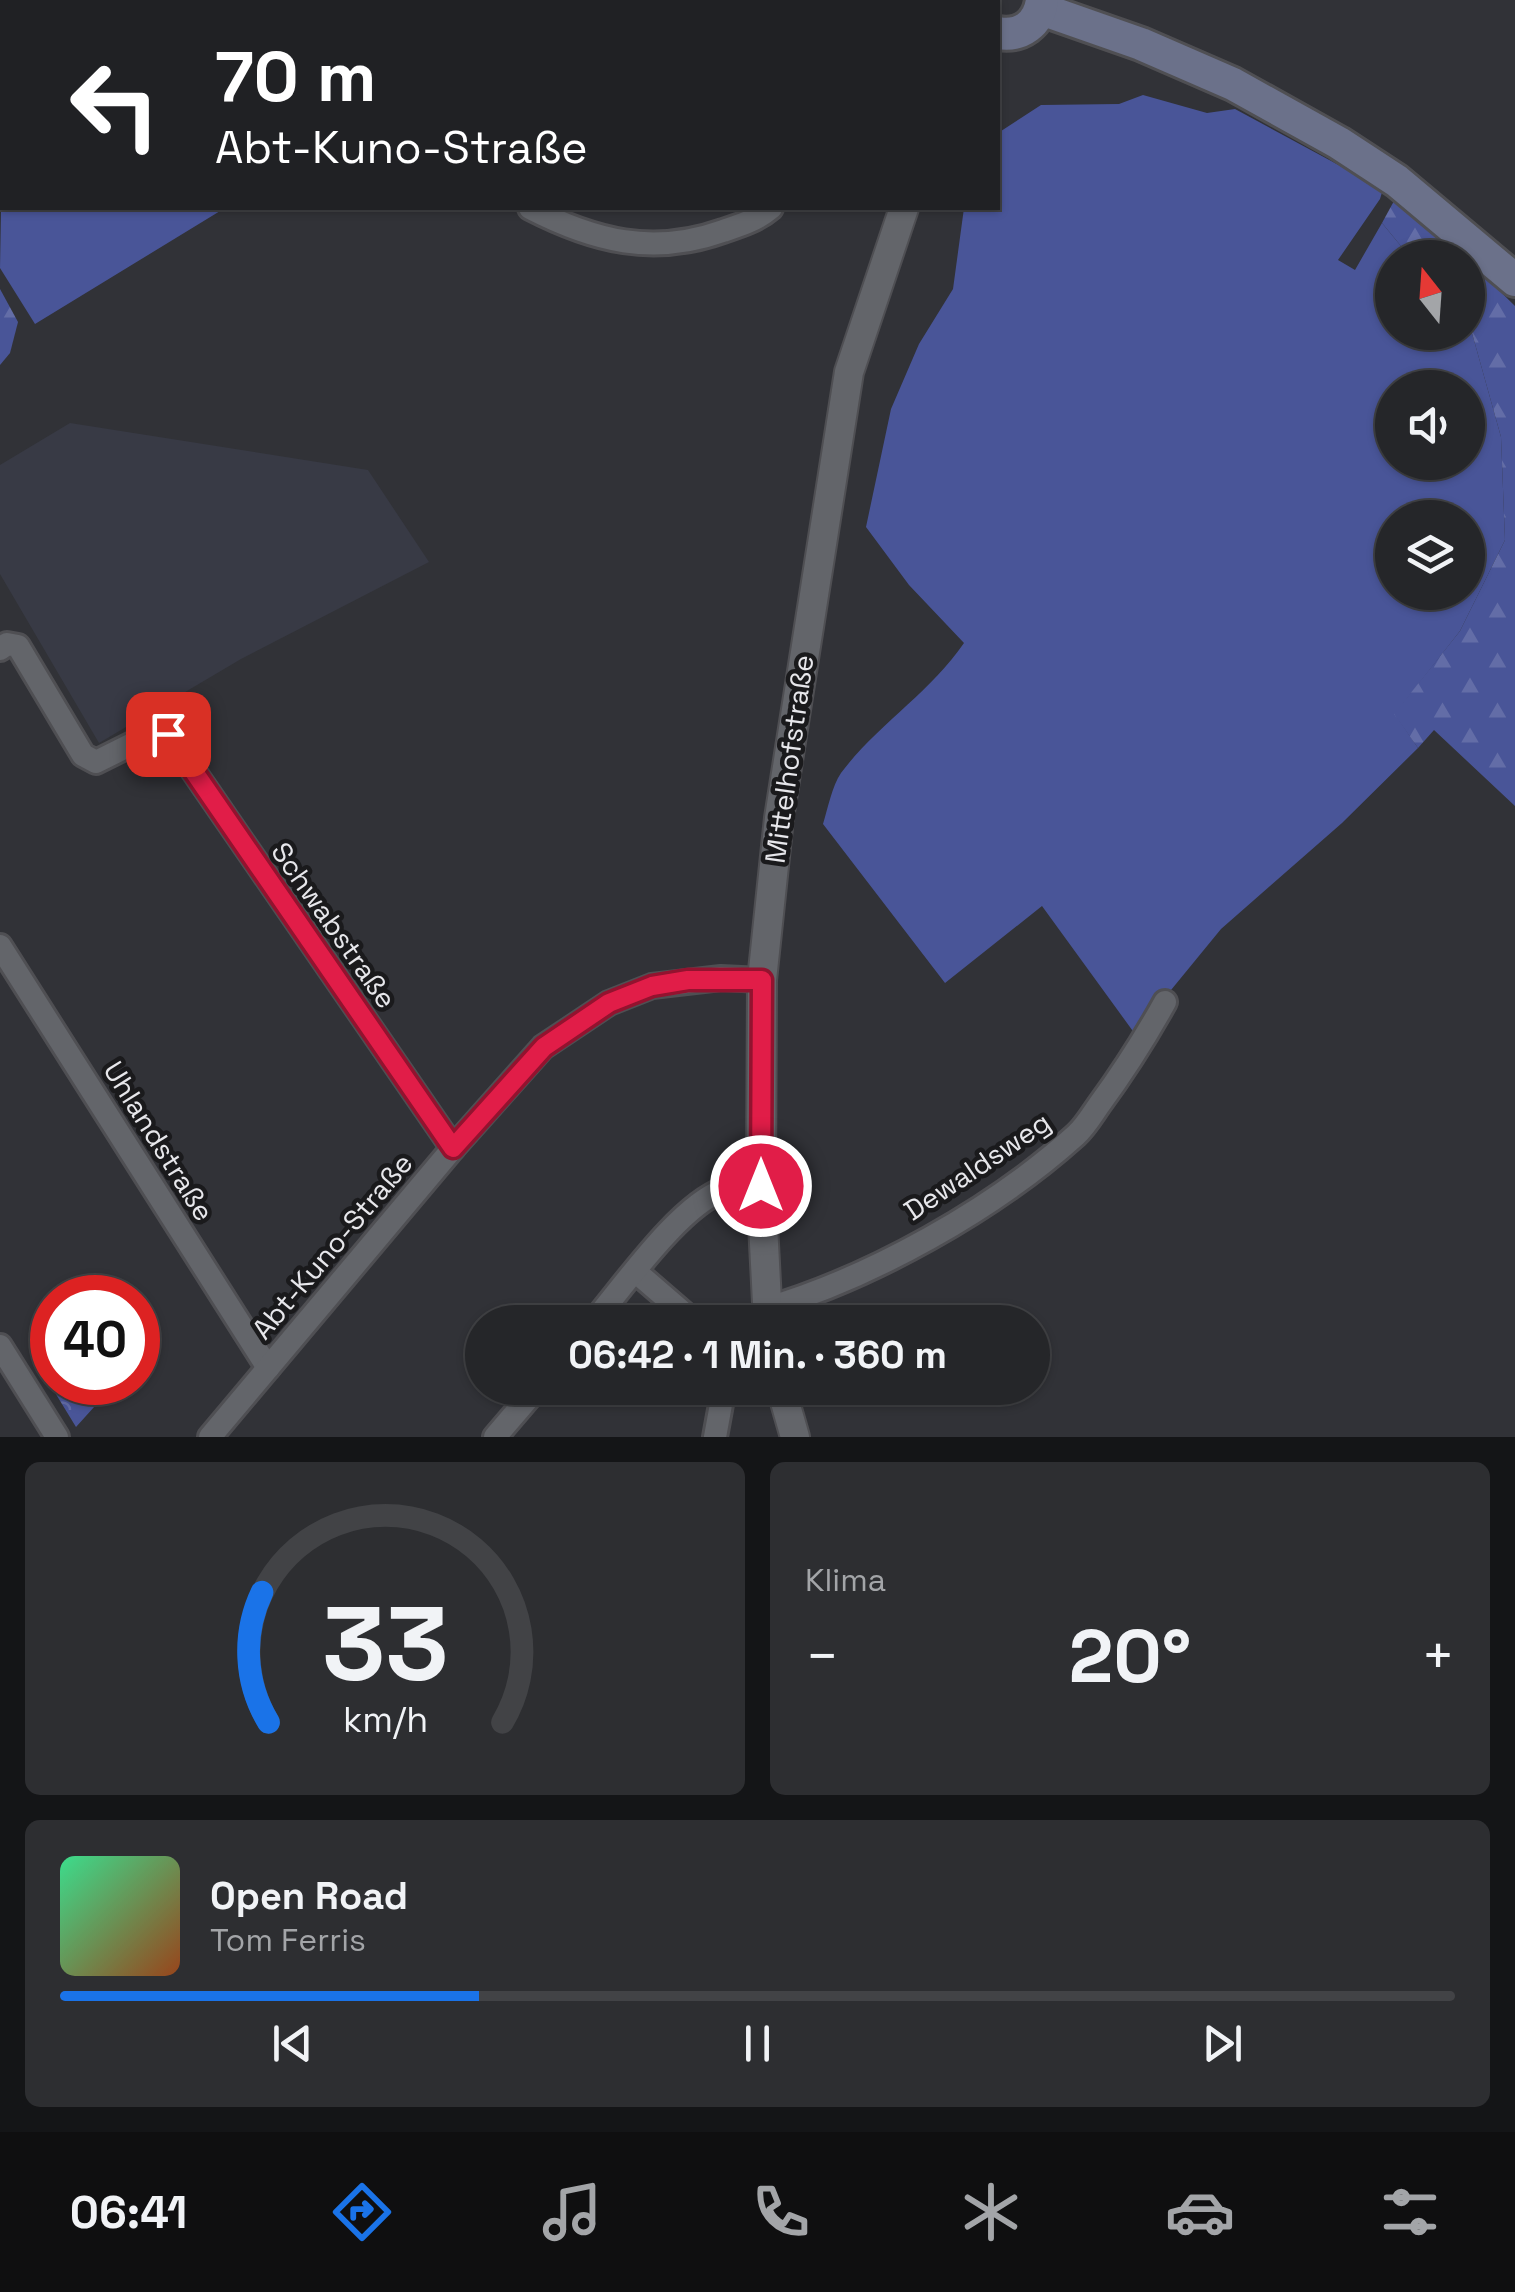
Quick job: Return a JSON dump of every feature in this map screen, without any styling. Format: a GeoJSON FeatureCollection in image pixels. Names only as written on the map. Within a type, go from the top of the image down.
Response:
{"type":"FeatureCollection","features":[{"type":"Feature","properties":{"kind":"main road"},"geometry":{"type":"LineString","coordinates":[[1000,33],[1017,34],[1028,28],[1042,5],[1233,84],[1397,181],[1515,280]]}},
{"type":"Feature","properties":{"kind":"street"},"geometry":{"type":"LineString","coordinates":[[534,210],[571,228],[630,244],[694,242],[759,219],[769,210]]}},
{"type":"Feature","properties":{"kind":"street","name":"Mittelhofstraße"},"geometry":{"type":"LineString","coordinates":[[766,1305],[761,1186],[762,980],[782,800],[849,372],[903,210]]}},
{"type":"Feature","properties":{"kind":"street","name":"Schwabstraße"},"geometry":{"type":"LineString","coordinates":[[0,649],[7,644],[18,646],[83,755],[96,762],[142,739],[168,734],[453,1148]]}},
{"type":"Feature","properties":{"kind":"street","name":"Uhlandstraße"},"geometry":{"type":"LineString","coordinates":[[0,946],[268,1368]]}},
{"type":"Feature","properties":{"kind":"street","name":"Abt-Kuno-Straße"},"geometry":{"type":"LineString","coordinates":[[210,1437],[453,1148],[544,1047],[609,1003],[652,986],[688,980],[762,980]]}},
{"type":"Feature","properties":{"kind":"street","name":"Dewaldsweg"},"geometry":{"type":"LineString","coordinates":[[792,1305],[888,1260],[992,1198],[1078,1133],[1134,1057],[1165,1002]]}},
{"type":"Feature","properties":{"kind":"street"},"geometry":{"type":"LineString","coordinates":[[608,1305],[682,1218],[703,1200],[724,1189],[761,1186]]}},
{"type":"Feature","properties":{"kind":"street"},"geometry":{"type":"LineString","coordinates":[[636,1272],[674,1305]]}},
{"type":"Feature","properties":{"kind":"street"},"geometry":{"type":"LineString","coordinates":[[0,1346],[57,1437]]}},
{"type":"Feature","properties":{"kind":"street"},"geometry":{"type":"LineString","coordinates":[[495,1437],[522,1405]]}},
{"type":"Feature","properties":{"kind":"street"},"geometry":{"type":"LineString","coordinates":[[715,1437],[721,1405]]}},
{"type":"Feature","properties":{"kind":"street"},"geometry":{"type":"LineString","coordinates":[[787,1405],[796,1437]]}},
{"type":"Feature","properties":{"kind":"shaded area"},"geometry":{"type":"Polygon","coordinates":[[[70,423],[368,470],[429,562],[241,659],[99,743],[0,574],[0,465],[70,423]]]}},
{"type":"Feature","properties":{"kind":"green space"},"geometry":{"type":"Polygon","coordinates":[[[1143,95],[1207,113],[1235,109],[1383,189],[1338,260],[1355,270],[1382,223],[1396,240],[1375,240],[1375,350],[1477,350],[1482,370],[1375,370],[1375,480],[1485,480],[1485,380],[1501,437],[1505,540],[1485,580],[1485,500],[1375,500],[1375,610],[1470,610],[1460,631],[1395,714],[1418,748],[1342,823],[1221,929],[1135,1034],[1042,906],[945,983],[823,824],[841,773],[936,678],[964,643],[909,585],[866,527],[891,409],[919,344],[953,289],[964,210],[1000,210],[1000,132],[1041,105],[1119,104],[1143,95]]]}},
{"type":"Feature","properties":{"kind":"green space"},"geometry":{"type":"Polygon","coordinates":[[[1394,201],[1443,240],[1396,240],[1382,223],[1394,201]]]}},
{"type":"Feature","properties":{"kind":"green space"},"geometry":{"type":"Polygon","coordinates":[[[1,210],[222,210],[35,324],[0,268],[1,210]]]}},
{"type":"Feature","properties":{"kind":"green space"},"geometry":{"type":"Polygon","coordinates":[[[1485,277],[1515,306],[1515,806],[1434,730],[1418,748],[1394,714],[1460,631],[1470,610],[1485,610],[1485,580],[1505,540],[1501,437],[1477,350],[1485,350],[1485,277]]]}},
{"type":"Feature","properties":{"kind":"green space"},"geometry":{"type":"Polygon","coordinates":[[[0,289],[18,322],[10,353],[0,365],[0,289]]]}},
{"type":"Feature","properties":{"kind":"green space"},"geometry":{"type":"Polygon","coordinates":[[[63,1405],[96,1405],[76,1427],[63,1405]]]}},
{"type":"Feature","properties":{"kind":"route"},"geometry":{"type":"LineString","coordinates":[[168,734],[453,1148],[544,1047],[609,1003],[652,986],[688,980],[762,980],[761,1186]]}}]}
